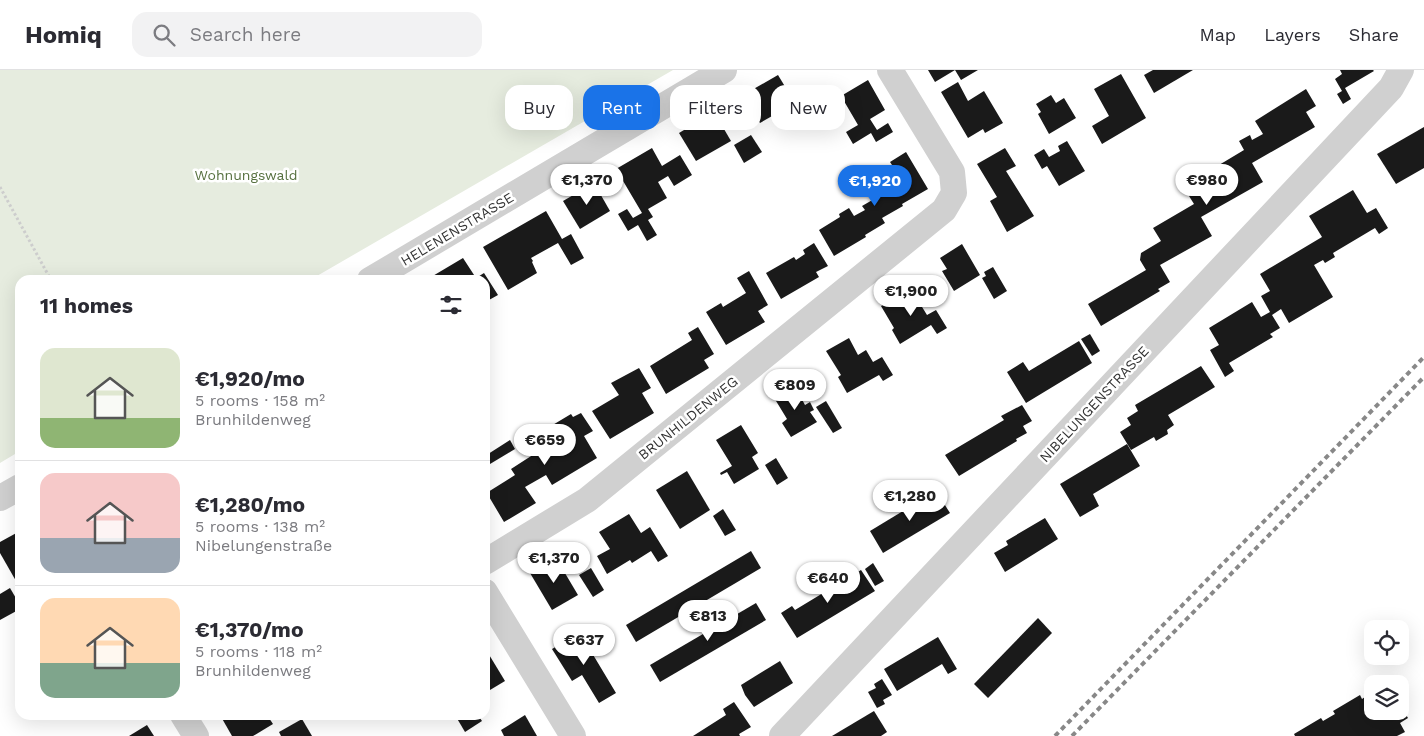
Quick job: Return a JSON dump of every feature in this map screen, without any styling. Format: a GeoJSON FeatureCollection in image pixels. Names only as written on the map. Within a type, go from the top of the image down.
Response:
{"type":"FeatureCollection","features":[{"type":"Feature","properties":{"kind":"street","name":"HELENENSTRASSE"},"geometry":{"type":"LineString","coordinates":[[378,275],[724,70]]}},
{"type":"Feature","properties":{"kind":"street","name":"BRUNHILDENWEG"},"geometry":{"type":"LineString","coordinates":[[490,559],[586,500],[944,210],[954,194],[952,172],[890,70]]}},
{"type":"Feature","properties":{"kind":"street","name":"NIBELUNGENSTRASSE"},"geometry":{"type":"LineString","coordinates":[[782,736],[1391,88],[1401,70]]}},
{"type":"Feature","properties":{"kind":"street"},"geometry":{"type":"LineString","coordinates":[[0,498],[15,490]]}},
{"type":"Feature","properties":{"kind":"street"},"geometry":{"type":"LineString","coordinates":[[490,600],[573,736]]}},
{"type":"Feature","properties":{"kind":"street"},"geometry":{"type":"LineString","coordinates":[[186,720],[196,736]]}},
{"type":"Feature","properties":{"kind":"path"},"geometry":{"type":"LineString","coordinates":[[0,187],[49,275]]}},
{"type":"Feature","properties":{"kind":"green space","name":"Wohnungswald"},"geometry":{"type":"Polygon","coordinates":[[[0,70],[673,70],[647,85],[583,85],[583,122],[573,128],[573,85],[505,85],[505,130],[569,130],[319,275],[15,275],[15,454],[0,463],[0,70]]]}},
{"type":"Feature","properties":{"kind":"building"},"geometry":{"type":"Polygon","coordinates":[[[928,70],[955,70],[935,82],[928,70]]]}},
{"type":"Feature","properties":{"kind":"building"},"geometry":{"type":"Polygon","coordinates":[[[955,70],[978,70],[961,80],[955,70]]]}},
{"type":"Feature","properties":{"kind":"building"},"geometry":{"type":"Polygon","coordinates":[[[1153,70],[1193,70],[1154,93],[1144,75],[1153,70]]]}},
{"type":"Feature","properties":{"kind":"building"},"geometry":{"type":"Polygon","coordinates":[[[1340,70],[1374,71],[1345,88],[1351,99],[1343,104],[1337,94],[1342,91],[1335,79],[1342,74],[1340,70]]]}},
{"type":"Feature","properties":{"kind":"building"},"geometry":{"type":"Polygon","coordinates":[[[1121,74],[1146,118],[1102,144],[1092,126],[1109,116],[1094,89],[1121,74]]]}},
{"type":"Feature","properties":{"kind":"building"},"geometry":{"type":"Polygon","coordinates":[[[778,75],[784,85],[771,85],[771,117],[761,122],[761,85],[778,75]]]}},
{"type":"Feature","properties":{"kind":"building"},"geometry":{"type":"Polygon","coordinates":[[[868,80],[885,110],[870,119],[877,130],[888,123],[893,132],[876,142],[871,133],[853,144],[846,132],[858,125],[845,103],[845,94],[868,80]]]}},
{"type":"Feature","properties":{"kind":"building"},"geometry":{"type":"Polygon","coordinates":[[[958,82],[968,101],[984,91],[1003,123],[985,133],[983,129],[968,138],[941,92],[958,82]]]}},
{"type":"Feature","properties":{"kind":"building"},"geometry":{"type":"Polygon","coordinates":[[[1306,89],[1316,106],[1306,112],[1315,127],[1252,163],[1263,182],[1201,217],[1212,236],[1160,265],[1170,282],[1158,289],[1160,291],[1101,326],[1088,304],[1146,270],[1140,260],[1141,253],[1161,241],[1153,228],[1194,204],[1189,196],[1210,184],[1204,174],[1244,150],[1239,141],[1250,135],[1252,140],[1263,134],[1255,121],[1306,89]]]}},
{"type":"Feature","properties":{"kind":"building"},"geometry":{"type":"Polygon","coordinates":[[[1051,95],[1056,103],[1064,98],[1076,118],[1049,134],[1038,114],[1041,112],[1036,104],[1051,95]]]}},
{"type":"Feature","properties":{"kind":"building"},"geometry":{"type":"Polygon","coordinates":[[[1424,127],[1424,168],[1396,184],[1377,154],[1424,127]]]}},
{"type":"Feature","properties":{"kind":"building"},"geometry":{"type":"Polygon","coordinates":[[[684,130],[725,130],[731,141],[696,161],[679,133],[684,130]]]}},
{"type":"Feature","properties":{"kind":"building"},"geometry":{"type":"Polygon","coordinates":[[[751,135],[762,152],[744,163],[734,145],[751,135]]]}},
{"type":"Feature","properties":{"kind":"building"},"geometry":{"type":"Polygon","coordinates":[[[1067,141],[1085,171],[1059,186],[1047,166],[1042,169],[1034,155],[1044,149],[1049,157],[1060,151],[1058,146],[1067,141]]]}},
{"type":"Feature","properties":{"kind":"building"},"geometry":{"type":"Polygon","coordinates":[[[652,148],[662,166],[680,155],[692,175],[674,186],[668,176],[658,182],[667,198],[648,209],[653,217],[648,220],[657,235],[647,241],[638,225],[628,231],[618,214],[627,209],[633,218],[642,213],[616,169],[652,148]]]}},
{"type":"Feature","properties":{"kind":"building"},"geometry":{"type":"Polygon","coordinates":[[[1005,148],[1016,166],[1006,171],[1034,216],[1007,232],[990,201],[997,197],[977,164],[1005,148]]]}},
{"type":"Feature","properties":{"kind":"building"},"geometry":{"type":"Polygon","coordinates":[[[906,152],[928,189],[882,218],[885,223],[865,235],[866,237],[834,256],[819,230],[840,217],[839,214],[849,208],[854,216],[865,210],[862,206],[881,195],[876,187],[898,174],[890,162],[906,152]]]}},
{"type":"Feature","properties":{"kind":"building"},"geometry":{"type":"Polygon","coordinates":[[[594,183],[610,211],[580,229],[563,201],[594,183]]]}},
{"type":"Feature","properties":{"kind":"building"},"geometry":{"type":"Polygon","coordinates":[[[1353,190],[1367,213],[1376,208],[1388,228],[1379,234],[1375,228],[1333,253],[1335,257],[1325,263],[1323,260],[1314,265],[1333,297],[1289,323],[1281,309],[1272,315],[1280,328],[1270,334],[1273,337],[1229,363],[1234,371],[1225,377],[1210,350],[1219,345],[1209,328],[1252,302],[1261,317],[1270,312],[1261,296],[1270,291],[1260,274],[1322,237],[1309,216],[1353,190]]]}},
{"type":"Feature","properties":{"kind":"building"},"geometry":{"type":"Polygon","coordinates":[[[546,211],[562,239],[571,234],[584,258],[571,265],[558,243],[531,258],[537,273],[508,290],[483,247],[546,211]]]}},
{"type":"Feature","properties":{"kind":"building"},"geometry":{"type":"Polygon","coordinates":[[[814,243],[828,266],[816,272],[819,277],[781,299],[766,273],[794,257],[796,260],[805,254],[803,250],[814,243]]]}},
{"type":"Feature","properties":{"kind":"building"},"geometry":{"type":"Polygon","coordinates":[[[962,244],[980,275],[954,291],[942,271],[947,269],[940,258],[962,244]]]}},
{"type":"Feature","properties":{"kind":"building"},"geometry":{"type":"Polygon","coordinates":[[[463,258],[474,275],[434,275],[463,258]]]}},
{"type":"Feature","properties":{"kind":"building"},"geometry":{"type":"Polygon","coordinates":[[[993,267],[1007,291],[994,299],[982,278],[986,276],[984,272],[993,267]]]}},
{"type":"Feature","properties":{"kind":"building"},"geometry":{"type":"Polygon","coordinates":[[[749,271],[768,305],[758,311],[765,322],[726,345],[706,312],[721,303],[723,307],[746,293],[737,278],[749,271]]]}},
{"type":"Feature","properties":{"kind":"building"},"geometry":{"type":"Polygon","coordinates":[[[490,282],[498,295],[490,299],[490,282]]]}},
{"type":"Feature","properties":{"kind":"building"},"geometry":{"type":"Polygon","coordinates":[[[911,289],[927,315],[936,310],[947,328],[937,334],[931,325],[900,344],[892,330],[894,328],[881,306],[911,289]]]}},
{"type":"Feature","properties":{"kind":"building"},"geometry":{"type":"Polygon","coordinates":[[[698,327],[714,354],[704,360],[709,368],[666,394],[650,366],[692,340],[688,333],[698,327]]]}},
{"type":"Feature","properties":{"kind":"building"},"geometry":{"type":"Polygon","coordinates":[[[1090,334],[1100,351],[1092,356],[1081,339],[1090,334]]]}},
{"type":"Feature","properties":{"kind":"building"},"geometry":{"type":"Polygon","coordinates":[[[849,338],[858,355],[866,350],[873,362],[882,357],[893,375],[883,381],[879,375],[847,393],[838,377],[841,375],[826,351],[849,338]]]}},
{"type":"Feature","properties":{"kind":"building"},"geometry":{"type":"Polygon","coordinates":[[[1079,341],[1092,363],[1026,403],[1007,372],[1023,362],[1029,371],[1079,341]]]}},
{"type":"Feature","properties":{"kind":"building"},"geometry":{"type":"Polygon","coordinates":[[[1201,366],[1215,387],[1168,415],[1174,425],[1167,430],[1168,434],[1156,441],[1154,437],[1131,450],[1120,432],[1131,425],[1127,418],[1138,411],[1135,405],[1201,366]]]}},
{"type":"Feature","properties":{"kind":"building"},"geometry":{"type":"Polygon","coordinates":[[[639,368],[651,388],[642,393],[654,413],[610,439],[592,411],[619,395],[611,383],[639,368]]]}},
{"type":"Feature","properties":{"kind":"building"},"geometry":{"type":"Polygon","coordinates":[[[793,383],[805,405],[810,402],[814,410],[810,412],[817,422],[791,437],[782,423],[787,419],[773,396],[793,383]]]}},
{"type":"Feature","properties":{"kind":"building"},"geometry":{"type":"Polygon","coordinates":[[[826,401],[842,428],[833,433],[816,407],[826,401]]]}},
{"type":"Feature","properties":{"kind":"building"},"geometry":{"type":"Polygon","coordinates":[[[1022,405],[1032,421],[1023,426],[1027,433],[959,476],[945,455],[1004,420],[1001,416],[1022,405]]]}},
{"type":"Feature","properties":{"kind":"building"},"geometry":{"type":"Polygon","coordinates":[[[581,413],[593,431],[584,436],[597,458],[552,485],[546,475],[525,487],[536,503],[504,522],[490,498],[490,491],[515,475],[511,469],[559,438],[551,426],[571,414],[573,417],[581,413]]]}},
{"type":"Feature","properties":{"kind":"building"},"geometry":{"type":"Polygon","coordinates":[[[741,425],[758,453],[752,457],[759,469],[734,484],[727,472],[721,475],[720,473],[732,466],[716,440],[741,425]]]}},
{"type":"Feature","properties":{"kind":"building"},"geometry":{"type":"Polygon","coordinates":[[[510,440],[515,449],[490,464],[490,453],[510,440]]]}},
{"type":"Feature","properties":{"kind":"building"},"geometry":{"type":"Polygon","coordinates":[[[1127,444],[1140,466],[1093,494],[1099,506],[1080,517],[1060,484],[1127,444]]]}},
{"type":"Feature","properties":{"kind":"building"},"geometry":{"type":"Polygon","coordinates":[[[776,458],[788,478],[777,485],[765,465],[776,458]]]}},
{"type":"Feature","properties":{"kind":"building"},"geometry":{"type":"Polygon","coordinates":[[[687,471],[710,510],[680,529],[656,490],[687,471]]]}},
{"type":"Feature","properties":{"kind":"building"},"geometry":{"type":"Polygon","coordinates":[[[936,491],[950,513],[883,553],[870,531],[936,491]]]}},
{"type":"Feature","properties":{"kind":"building"},"geometry":{"type":"Polygon","coordinates":[[[723,509],[736,530],[725,536],[713,516],[723,509]]]}},
{"type":"Feature","properties":{"kind":"building"},"geometry":{"type":"Polygon","coordinates":[[[629,514],[641,533],[650,527],[668,556],[658,562],[651,551],[632,563],[630,560],[607,574],[597,556],[610,549],[599,532],[629,514]]]}},
{"type":"Feature","properties":{"kind":"building"},"geometry":{"type":"Polygon","coordinates":[[[1045,518],[1058,539],[1005,572],[994,553],[1008,545],[1006,541],[1045,518]]]}},
{"type":"Feature","properties":{"kind":"building"},"geometry":{"type":"Polygon","coordinates":[[[15,534],[15,579],[0,553],[0,542],[15,534]]]}},
{"type":"Feature","properties":{"kind":"building"},"geometry":{"type":"Polygon","coordinates":[[[751,551],[761,568],[636,642],[626,625],[751,551]]]}},
{"type":"Feature","properties":{"kind":"building"},"geometry":{"type":"Polygon","coordinates":[[[556,558],[578,595],[552,610],[530,573],[556,558]]]}},
{"type":"Feature","properties":{"kind":"building"},"geometry":{"type":"Polygon","coordinates":[[[873,563],[884,581],[875,586],[865,569],[873,563]]]}},
{"type":"Feature","properties":{"kind":"building"},"geometry":{"type":"Polygon","coordinates":[[[591,568],[604,590],[593,597],[579,575],[591,568]]]}},
{"type":"Feature","properties":{"kind":"building"},"geometry":{"type":"Polygon","coordinates":[[[861,570],[875,591],[797,638],[781,613],[792,606],[795,610],[861,570]]]}},
{"type":"Feature","properties":{"kind":"building"},"geometry":{"type":"Polygon","coordinates":[[[10,588],[15,596],[15,612],[0,620],[0,594],[10,588]]]}},
{"type":"Feature","properties":{"kind":"building"},"geometry":{"type":"Polygon","coordinates":[[[756,603],[766,620],[660,682],[650,665],[756,603]]]}},
{"type":"Feature","properties":{"kind":"building"},"geometry":{"type":"Polygon","coordinates":[[[1038,618],[1052,633],[988,698],[974,684],[1038,618]]]}},
{"type":"Feature","properties":{"kind":"building"},"geometry":{"type":"Polygon","coordinates":[[[580,633],[616,693],[599,703],[582,675],[572,681],[552,649],[580,633]]]}},
{"type":"Feature","properties":{"kind":"building"},"geometry":{"type":"Polygon","coordinates":[[[938,637],[957,669],[948,674],[942,664],[897,691],[884,669],[938,637]]]}},
{"type":"Feature","properties":{"kind":"building"},"geometry":{"type":"Polygon","coordinates":[[[490,656],[505,681],[490,690],[490,656]]]}},
{"type":"Feature","properties":{"kind":"building"},"geometry":{"type":"Polygon","coordinates":[[[780,661],[793,683],[754,707],[745,695],[741,685],[780,661]]]}},
{"type":"Feature","properties":{"kind":"building"},"geometry":{"type":"Polygon","coordinates":[[[882,679],[892,695],[883,700],[885,704],[877,708],[868,692],[876,688],[874,684],[882,679]]]}},
{"type":"Feature","properties":{"kind":"building"},"geometry":{"type":"Polygon","coordinates":[[[1360,695],[1362,699],[1364,698],[1364,720],[1405,720],[1400,723],[1405,732],[1397,736],[1295,736],[1294,734],[1321,718],[1323,721],[1335,714],[1333,711],[1360,695]]]}},
{"type":"Feature","properties":{"kind":"building"},"geometry":{"type":"Polygon","coordinates":[[[734,702],[751,727],[739,734],[740,736],[693,736],[726,715],[723,709],[734,702]]]}},
{"type":"Feature","properties":{"kind":"building"},"geometry":{"type":"Polygon","coordinates":[[[874,711],[887,732],[881,736],[832,736],[874,711]]]}},
{"type":"Feature","properties":{"kind":"building"},"geometry":{"type":"Polygon","coordinates":[[[525,715],[537,736],[504,736],[501,730],[525,715]]]}},
{"type":"Feature","properties":{"kind":"building"},"geometry":{"type":"Polygon","coordinates":[[[223,720],[270,720],[273,724],[253,736],[232,736],[223,720]]]}},
{"type":"Feature","properties":{"kind":"building"},"geometry":{"type":"Polygon","coordinates":[[[303,720],[312,736],[281,736],[279,732],[303,720]]]}},
{"type":"Feature","properties":{"kind":"building"},"geometry":{"type":"Polygon","coordinates":[[[458,720],[481,720],[482,721],[465,732],[458,720]]]}},
{"type":"Feature","properties":{"kind":"building"},"geometry":{"type":"Polygon","coordinates":[[[147,725],[154,736],[129,736],[147,725]]]}},
{"type":"Feature","properties":{"kind":"railway"},"geometry":{"type":"LineString","coordinates":[[1055,736],[1424,357]]}},
{"type":"Feature","properties":{"kind":"railway"},"geometry":{"type":"LineString","coordinates":[[1072,736],[1424,377]]}}]}
